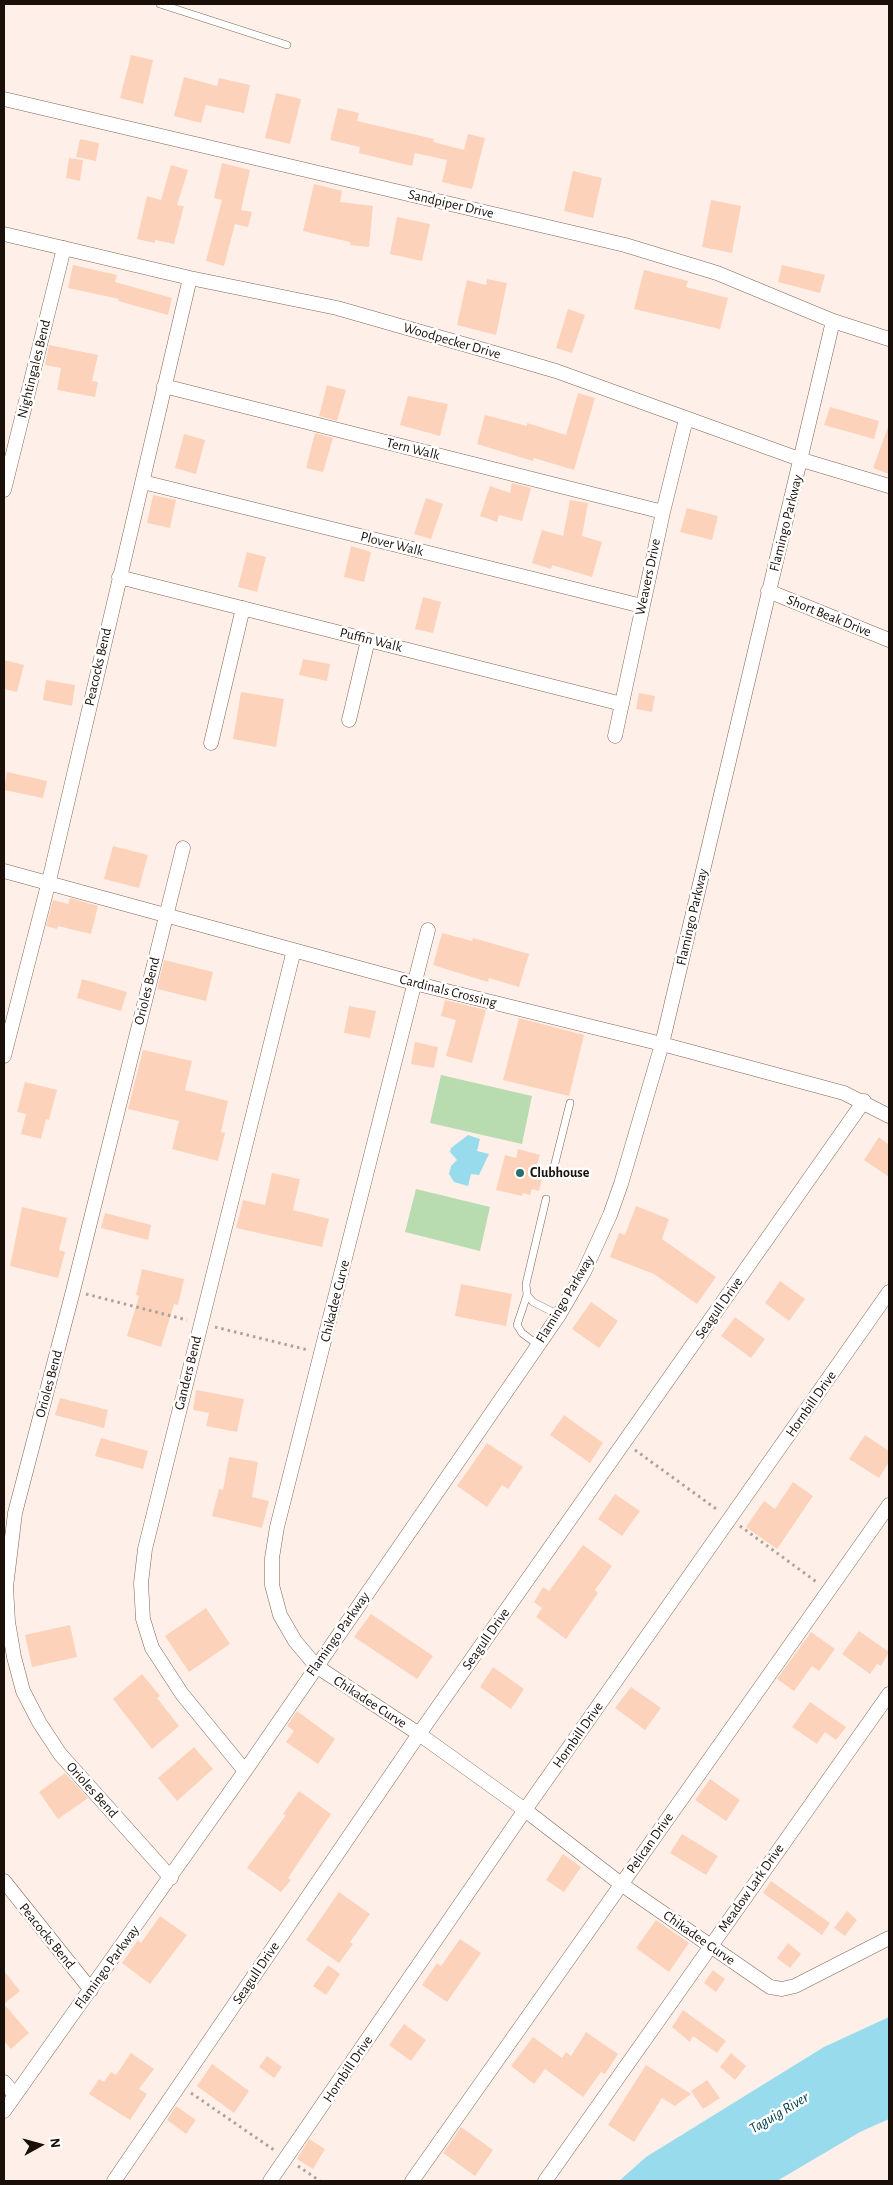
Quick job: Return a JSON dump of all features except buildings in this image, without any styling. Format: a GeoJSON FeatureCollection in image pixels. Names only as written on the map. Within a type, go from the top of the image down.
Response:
{"type":"FeatureCollection","features":[{"type":"Feature","properties":{"kind":"street","name":"Sandpiper Drive"},"geometry":{"type":"LineString","coordinates":[[4,99],[625,245],[717,273],[834,321],[889,338]]}},
{"type":"Feature","properties":{"kind":"street","name":"Woodpecker Drive"},"geometry":{"type":"LineString","coordinates":[[4,234],[190,278],[337,308],[556,371],[802,460],[889,486]]}},
{"type":"Feature","properties":{"kind":"street","name":"Nightingales Bend"},"geometry":{"type":"LineString","coordinates":[[4,490],[64,248]]}},
{"type":"Feature","properties":{"kind":"street","name":"Peacocks Bend"},"geometry":{"type":"LineString","coordinates":[[4,1056],[49,881],[190,278]]}},
{"type":"Feature","properties":{"kind":"street","name":"Flamingo Parkway"},"geometry":{"type":"LineString","coordinates":[[4,2111],[171,1878],[245,1771],[538,1345],[584,1272],[622,1184],[662,1044],[834,321]]}},
{"type":"Feature","properties":{"kind":"street","name":"Tern Walk"},"geometry":{"type":"LineString","coordinates":[[164,386],[663,512]]}},
{"type":"Feature","properties":{"kind":"street","name":"Weavers Drive"},"geometry":{"type":"LineString","coordinates":[[616,736],[642,606],[686,419]]}},
{"type":"Feature","properties":{"kind":"street","name":"Plover Walk"},"geometry":{"type":"LineString","coordinates":[[143,482],[642,606]]}},
{"type":"Feature","properties":{"kind":"street","name":"Puffin Walk"},"geometry":{"type":"LineString","coordinates":[[119,577],[622,704]]}},
{"type":"Feature","properties":{"kind":"street","name":"Short Beak Drive"},"geometry":{"type":"LineString","coordinates":[[768,592],[889,640]]}},
{"type":"Feature","properties":{"kind":"street"},"geometry":{"type":"LineString","coordinates":[[211,743],[243,608]]}},
{"type":"Feature","properties":{"kind":"street"},"geometry":{"type":"LineString","coordinates":[[350,720],[368,640]]}},
{"type":"Feature","properties":{"kind":"street","name":"Orioles Bend"},"geometry":{"type":"LineString","coordinates":[[171,1878],[60,1754],[39,1722],[24,1691],[12,1648],[6,1596],[9,1512],[74,1291],[183,848]]}},
{"type":"Feature","properties":{"kind":"street","name":"Cardinals Crossing"},"geometry":{"type":"LineString","coordinates":[[4,870],[414,983],[662,1044],[844,1093],[864,1101],[889,1116]]}},
{"type":"Feature","properties":{"kind":"street","name":"Chikadee Curve"},"geometry":{"type":"LineString","coordinates":[[428,930],[277,1527],[272,1558],[272,1586],[280,1615],[295,1641],[316,1666],[419,1734],[525,1810],[621,1884],[770,1987],[782,1989],[795,1986],[889,1938]]}},
{"type":"Feature","properties":{"kind":"street","name":"Ganders Bend"},"geometry":{"type":"LineString","coordinates":[[245,1771],[182,1694],[152,1648],[143,1619],[142,1583],[148,1539],[294,950]]}},
{"type":"Feature","properties":{"kind":"street","name":"Seagull Drive"},"geometry":{"type":"LineString","coordinates":[[114,2181],[419,1734],[864,1101]]}},
{"type":"Feature","properties":{"kind":"street","name":"Hornbill Drive"},"geometry":{"type":"LineString","coordinates":[[270,2181],[525,1810],[889,1292]]}},
{"type":"Feature","properties":{"kind":"street","name":"Pelican Drive"},"geometry":{"type":"LineString","coordinates":[[412,2181],[889,1505]]}},
{"type":"Feature","properties":{"kind":"street","name":"Meadow Lark Drive"},"geometry":{"type":"LineString","coordinates":[[545,2181],[889,1694]]}},
{"type":"Feature","properties":{"kind":"street","name":"Peacocks Bend"},"geometry":{"type":"LineString","coordinates":[[4,1881],[91,1990]]}},
{"type":"Feature","properties":{"kind":"street"},"geometry":{"type":"LineString","coordinates":[[4,2082],[15,2096]]}},
{"type":"Feature","properties":{"kind":"lane"},"geometry":{"type":"LineString","coordinates":[[160,4],[287,45]]}},
{"type":"Feature","properties":{"kind":"lane"},"geometry":{"type":"LineString","coordinates":[[554,1167],[570,1103]]}},
{"type":"Feature","properties":{"kind":"lane"},"geometry":{"type":"LineString","coordinates":[[538,1345],[522,1333],[518,1325],[527,1294],[526,1284],[531,1258],[546,1199]]}},
{"type":"Feature","properties":{"kind":"lane"},"geometry":{"type":"LineString","coordinates":[[527,1294],[533,1302],[559,1314]]}},
{"type":"Feature","properties":{"kind":"path"},"geometry":{"type":"LineString","coordinates":[[180,2085],[320,2181]]}},
{"type":"Feature","properties":{"kind":"green space"},"geometry":{"type":"Polygon","coordinates":[[[441,1075],[532,1096],[522,1144],[430,1123],[441,1075]]]}},
{"type":"Feature","properties":{"kind":"green space"},"geometry":{"type":"Polygon","coordinates":[[[416,1189],[490,1207],[480,1251],[405,1232],[416,1189]]]}},
{"type":"Feature","properties":{"kind":"water"},"geometry":{"type":"Polygon","coordinates":[[[468,1135],[480,1139],[477,1151],[489,1154],[479,1175],[471,1174],[468,1186],[454,1182],[449,1174],[451,1166],[457,1160],[450,1152],[451,1148],[468,1135]]]}},
{"type":"Feature","properties":{"kind":"water","name":"Taguig River"},"geometry":{"type":"Polygon","coordinates":[[[889,2017],[889,2119],[860,2132],[777,2181],[619,2181],[646,2157],[824,2047],[889,2017]]]}},
{"type":"Feature","properties":{"kind":"place","name":"Clubhouse"},"geometry":{"type":"Point","coordinates":[520,1173]}}]}
